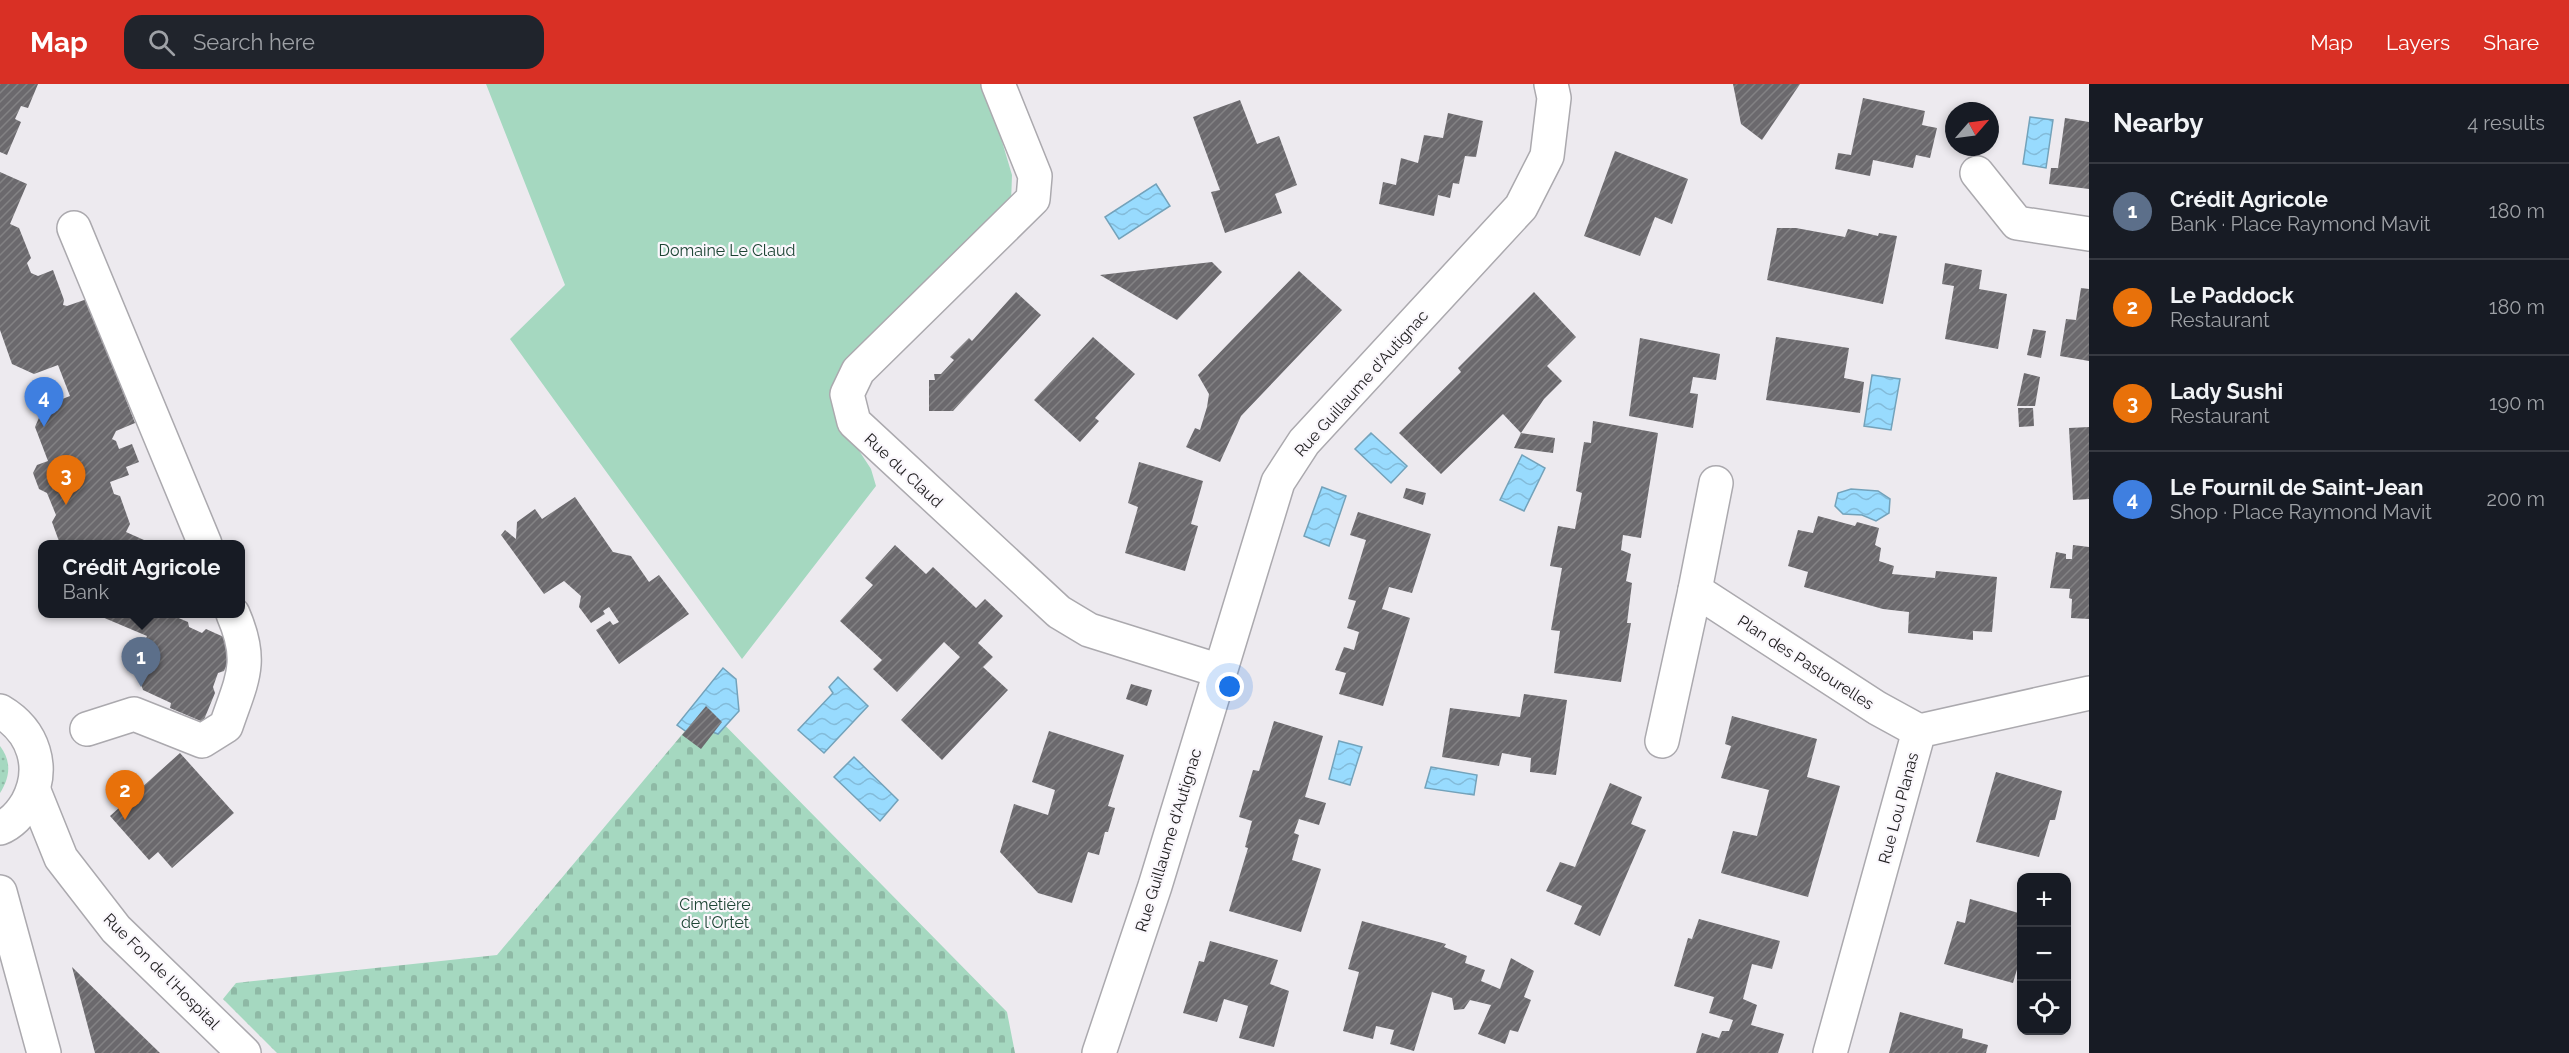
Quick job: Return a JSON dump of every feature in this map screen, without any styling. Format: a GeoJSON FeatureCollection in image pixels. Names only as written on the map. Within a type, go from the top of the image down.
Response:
{"type":"FeatureCollection","features":[{"type":"Feature","properties":{"kind":"street","name":"Rue du Claud"},"geometry":{"type":"LineString","coordinates":[[998,84],[1035,176],[1033,199],[858,371],[847,394],[854,422],[1059,612],[1089,630],[1220,671]]}},
{"type":"Feature","properties":{"kind":"street","name":"Rue Guillaume d'Autignac"},"geometry":{"type":"LineString","coordinates":[[1099,1053],[1155,886],[1278,482],[1304,442],[1521,207],[1547,156],[1554,99],[1551,84]]}},
{"type":"Feature","properties":{"kind":"street"},"geometry":{"type":"LineString","coordinates":[[1977,173],[2017,223],[2089,234]]}},
{"type":"Feature","properties":{"kind":"street"},"geometry":{"type":"LineString","coordinates":[[74,228],[203,540]]}},
{"type":"Feature","properties":{"kind":"street"},"geometry":{"type":"LineString","coordinates":[[1662,741],[1716,483]]}},
{"type":"Feature","properties":{"kind":"street","name":"Plan des Pastourelles"},"geometry":{"type":"LineString","coordinates":[[1695,590],[1877,708],[1919,731]]}},
{"type":"Feature","properties":{"kind":"street"},"geometry":{"type":"LineString","coordinates":[[87,729],[135,714],[202,741],[226,726],[246,666],[243,637],[235,618]]}},
{"type":"Feature","properties":{"kind":"street","name":"Rue Lou Planas"},"geometry":{"type":"LineString","coordinates":[[1830,1053],[1919,731],[2089,693]]}},
{"type":"Feature","properties":{"kind":"street"},"geometry":{"type":"LineString","coordinates":[[0,711],[17,723],[29,738],[36,764],[34,791],[23,811],[0,828]]}},
{"type":"Feature","properties":{"kind":"street","name":"Rue Fon de l'Hospital"},"geometry":{"type":"LineString","coordinates":[[34,791],[61,858],[116,930],[244,1053]]}},
{"type":"Feature","properties":{"kind":"street"},"geometry":{"type":"LineString","coordinates":[[0,892],[44,1053]]}},
{"type":"Feature","properties":{"kind":"green space","name":"Domaine Le Claud"},"geometry":{"type":"Polygon","coordinates":[[[486,84],[985,84],[1012,175],[1011,203],[846,366],[843,426],[871,469],[876,486],[742,659],[510,339],[565,285],[486,84]]]}},
{"type":"Feature","properties":{"kind":"green space","name":"Cimetière de l'Ortet"},"geometry":{"type":"Polygon","coordinates":[[[706,706],[1007,1012],[1015,1053],[277,1053],[223,999],[236,983],[497,955],[706,706]]]}},
{"type":"Feature","properties":{"kind":"green space"},"geometry":{"type":"Polygon","coordinates":[[[0,746],[8,764],[8,775],[0,793],[0,746]]]}},
{"type":"Feature","properties":{"kind":"water"},"geometry":{"type":"Polygon","coordinates":[[[2030,117],[2053,120],[2046,168],[2023,164],[2030,117]]]}},
{"type":"Feature","properties":{"kind":"water"},"geometry":{"type":"Polygon","coordinates":[[[1156,184],[1170,206],[1119,239],[1105,217],[1156,184]]]}},
{"type":"Feature","properties":{"kind":"water"},"geometry":{"type":"Polygon","coordinates":[[[1872,375],[1900,379],[1891,430],[1864,426],[1872,375]]]}},
{"type":"Feature","properties":{"kind":"water"},"geometry":{"type":"Polygon","coordinates":[[[1371,433],[1407,466],[1391,483],[1355,449],[1371,433]]]}},
{"type":"Feature","properties":{"kind":"water"},"geometry":{"type":"Polygon","coordinates":[[[1522,455],[1545,468],[1524,511],[1500,500],[1522,455]]]}},
{"type":"Feature","properties":{"kind":"water"},"geometry":{"type":"Polygon","coordinates":[[[1322,487],[1346,496],[1329,546],[1304,536],[1322,487]]]}},
{"type":"Feature","properties":{"kind":"water"},"geometry":{"type":"Polygon","coordinates":[[[1851,489],[1878,491],[1890,499],[1889,513],[1876,521],[1862,515],[1843,514],[1835,506],[1838,493],[1851,489]]]}},
{"type":"Feature","properties":{"kind":"water"},"geometry":{"type":"Polygon","coordinates":[[[723,668],[736,679],[739,711],[718,734],[707,730],[698,740],[677,725],[723,668]]]}},
{"type":"Feature","properties":{"kind":"water"},"geometry":{"type":"Polygon","coordinates":[[[838,677],[868,706],[824,753],[798,730],[833,693],[829,687],[838,677]]]}},
{"type":"Feature","properties":{"kind":"water"},"geometry":{"type":"Polygon","coordinates":[[[1339,741],[1362,747],[1350,785],[1329,779],[1339,741]]]}},
{"type":"Feature","properties":{"kind":"water"},"geometry":{"type":"Polygon","coordinates":[[[854,757],[898,800],[880,821],[834,777],[854,757]]]}},
{"type":"Feature","properties":{"kind":"water"},"geometry":{"type":"Polygon","coordinates":[[[1431,767],[1477,775],[1474,795],[1425,788],[1431,767]]]}},
{"type":"Feature","properties":{"kind":"building"},"geometry":{"type":"Polygon","coordinates":[[[0,84],[38,84],[28,108],[21,106],[15,119],[21,122],[7,155],[0,152],[0,84]]]}},
{"type":"Feature","properties":{"kind":"building"},"geometry":{"type":"Polygon","coordinates":[[[1733,84],[1800,84],[1762,140],[1741,124],[1733,84]]]}},
{"type":"Feature","properties":{"kind":"building"},"geometry":{"type":"Polygon","coordinates":[[[1863,98],[1925,111],[1922,125],[1937,128],[1930,158],[1916,155],[1913,168],[1873,160],[1870,176],[1835,169],[1838,153],[1851,155],[1863,98]]]}},
{"type":"Feature","properties":{"kind":"building"},"geometry":{"type":"Polygon","coordinates":[[[1240,100],[1257,144],[1279,136],[1297,185],[1275,194],[1282,213],[1225,233],[1211,192],[1220,190],[1193,117],[1240,100]]]}},
{"type":"Feature","properties":{"kind":"building"},"geometry":{"type":"Polygon","coordinates":[[[1448,113],[1483,121],[1476,157],[1465,156],[1459,184],[1453,183],[1450,198],[1438,195],[1434,216],[1379,204],[1383,182],[1396,185],[1401,158],[1418,163],[1424,135],[1443,138],[1448,113]]]}},
{"type":"Feature","properties":{"kind":"building"},"geometry":{"type":"Polygon","coordinates":[[[2065,118],[2089,122],[2089,189],[2049,184],[2051,168],[2058,168],[2065,118]]]}},
{"type":"Feature","properties":{"kind":"building"},"geometry":{"type":"Polygon","coordinates":[[[1615,151],[1688,179],[1672,224],[1655,217],[1640,256],[1584,236],[1615,151]]]}},
{"type":"Feature","properties":{"kind":"building"},"geometry":{"type":"Polygon","coordinates":[[[0,172],[27,184],[10,224],[19,228],[31,258],[27,263],[31,273],[38,276],[53,270],[64,300],[63,305],[67,306],[87,299],[135,423],[116,431],[112,439],[116,441],[119,449],[132,444],[139,462],[126,467],[129,475],[110,482],[114,494],[120,496],[130,524],[126,532],[144,540],[59,540],[52,522],[56,515],[47,493],[39,489],[33,473],[37,465],[48,461],[35,427],[44,406],[70,396],[58,365],[34,374],[12,364],[0,330],[0,172]]]}},
{"type":"Feature","properties":{"kind":"building"},"geometry":{"type":"Polygon","coordinates":[[[1777,228],[1796,228],[1845,237],[1848,229],[1878,236],[1879,233],[1897,236],[1883,304],[1767,280],[1777,228]]]}},
{"type":"Feature","properties":{"kind":"building"},"geometry":{"type":"Polygon","coordinates":[[[1212,262],[1222,272],[1177,320],[1100,275],[1212,262]]]}},
{"type":"Feature","properties":{"kind":"building"},"geometry":{"type":"Polygon","coordinates":[[[1945,263],[1982,270],[1979,289],[2007,294],[1998,349],[1945,339],[1954,286],[1942,284],[1945,263]]]}},
{"type":"Feature","properties":{"kind":"building"},"geometry":{"type":"Polygon","coordinates":[[[1299,271],[1342,310],[1241,416],[1220,462],[1186,447],[1195,428],[1200,430],[1207,407],[1209,394],[1198,375],[1299,271]]]}},
{"type":"Feature","properties":{"kind":"building"},"geometry":{"type":"Polygon","coordinates":[[[2081,288],[2089,289],[2089,361],[2060,356],[2066,319],[2076,320],[2081,288]]]}},
{"type":"Feature","properties":{"kind":"building"},"geometry":{"type":"Polygon","coordinates":[[[1016,292],[1041,315],[953,411],[929,411],[929,380],[935,380],[934,374],[941,374],[954,360],[950,357],[969,338],[972,341],[1016,292]]]}},
{"type":"Feature","properties":{"kind":"building"},"geometry":{"type":"Polygon","coordinates":[[[1534,292],[1576,337],[1547,366],[1562,381],[1544,399],[1521,433],[1503,414],[1441,474],[1399,433],[1461,372],[1458,368],[1534,292]]]}},
{"type":"Feature","properties":{"kind":"building"},"geometry":{"type":"Polygon","coordinates":[[[2033,329],[2046,331],[2041,358],[2027,355],[2033,329]]]}},
{"type":"Feature","properties":{"kind":"building"},"geometry":{"type":"Polygon","coordinates":[[[1093,337],[1135,374],[1095,418],[1099,421],[1080,442],[1034,400],[1093,337]]]}},
{"type":"Feature","properties":{"kind":"building"},"geometry":{"type":"Polygon","coordinates":[[[1776,337],[1849,348],[1844,378],[1864,382],[1860,413],[1766,400],[1776,337]]]}},
{"type":"Feature","properties":{"kind":"building"},"geometry":{"type":"Polygon","coordinates":[[[1640,338],[1720,354],[1716,380],[1693,377],[1690,393],[1698,394],[1693,428],[1629,416],[1640,338]]]}},
{"type":"Feature","properties":{"kind":"building"},"geometry":{"type":"Polygon","coordinates":[[[2024,373],[2040,377],[2035,406],[2017,406],[2024,373]]]}},
{"type":"Feature","properties":{"kind":"building"},"geometry":{"type":"Polygon","coordinates":[[[2018,408],[2033,408],[2034,426],[2019,427],[2018,408]]]}},
{"type":"Feature","properties":{"kind":"building"},"geometry":{"type":"Polygon","coordinates":[[[1593,421],[1658,433],[1641,538],[1623,535],[1621,550],[1631,554],[1626,581],[1632,583],[1627,623],[1631,623],[1621,682],[1554,673],[1560,631],[1551,630],[1562,568],[1550,566],[1558,526],[1575,529],[1582,493],[1576,491],[1584,442],[1591,443],[1593,421]]]}},
{"type":"Feature","properties":{"kind":"building"},"geometry":{"type":"Polygon","coordinates":[[[2089,427],[2089,499],[2073,500],[2069,428],[2089,427]]]}},
{"type":"Feature","properties":{"kind":"building"},"geometry":{"type":"Polygon","coordinates":[[[1521,433],[1555,438],[1553,453],[1514,448],[1521,433]]]}},
{"type":"Feature","properties":{"kind":"building"},"geometry":{"type":"Polygon","coordinates":[[[1139,462],[1203,481],[1191,524],[1198,526],[1185,571],[1125,553],[1138,507],[1128,503],[1139,462]]]}},
{"type":"Feature","properties":{"kind":"building"},"geometry":{"type":"Polygon","coordinates":[[[1406,488],[1426,493],[1423,505],[1403,498],[1406,488]]]}},
{"type":"Feature","properties":{"kind":"building"},"geometry":{"type":"Polygon","coordinates":[[[575,497],[613,552],[631,556],[649,582],[659,575],[689,614],[619,664],[596,630],[610,621],[613,625],[619,622],[609,607],[603,611],[605,614],[591,623],[579,607],[581,596],[564,581],[544,594],[501,535],[505,530],[516,539],[517,522],[535,509],[542,519],[575,497]]]}},
{"type":"Feature","properties":{"kind":"building"},"geometry":{"type":"Polygon","coordinates":[[[1358,512],[1431,534],[1412,593],[1389,587],[1382,609],[1410,618],[1383,706],[1339,694],[1346,673],[1335,670],[1344,647],[1354,650],[1359,632],[1347,628],[1356,601],[1348,599],[1366,540],[1350,535],[1358,512]]]}},
{"type":"Feature","properties":{"kind":"building"},"geometry":{"type":"Polygon","coordinates":[[[1818,516],[1855,526],[1857,522],[1879,528],[1875,545],[1881,548],[1879,561],[1894,566],[1892,574],[1935,578],[1936,571],[1997,577],[1992,632],[1973,631],[1973,640],[1908,633],[1909,612],[1883,609],[1804,587],[1808,572],[1788,566],[1798,530],[1813,533],[1818,516]]]}},
{"type":"Feature","properties":{"kind":"building"},"geometry":{"type":"Polygon","coordinates":[[[895,545],[926,574],[933,567],[976,608],[985,599],[1003,616],[978,643],[993,657],[983,667],[1008,690],[942,760],[901,720],[960,657],[944,642],[897,692],[873,669],[882,660],[840,621],[873,585],[865,578],[895,545]]]}},
{"type":"Feature","properties":{"kind":"building"},"geometry":{"type":"Polygon","coordinates":[[[2073,545],[2089,547],[2089,619],[2071,618],[2070,589],[2050,588],[2056,552],[2066,554],[2066,559],[2072,559],[2073,545]]]}},
{"type":"Feature","properties":{"kind":"building"},"geometry":{"type":"Polygon","coordinates":[[[104,618],[178,618],[188,622],[189,627],[202,633],[206,629],[237,643],[224,671],[218,673],[213,687],[215,693],[203,722],[170,708],[171,703],[143,690],[137,673],[149,645],[144,643],[147,636],[104,618]]]}},
{"type":"Feature","properties":{"kind":"building"},"geometry":{"type":"Polygon","coordinates":[[[1131,684],[1152,690],[1147,706],[1126,699],[1131,684]]]}},
{"type":"Feature","properties":{"kind":"building"},"geometry":{"type":"Polygon","coordinates":[[[1524,694],[1567,700],[1556,775],[1530,772],[1531,758],[1502,753],[1499,766],[1442,757],[1450,708],[1520,717],[1524,694]]]}},
{"type":"Feature","properties":{"kind":"building"},"geometry":{"type":"Polygon","coordinates":[[[706,706],[722,722],[701,749],[682,735],[706,706]]]}},
{"type":"Feature","properties":{"kind":"building"},"geometry":{"type":"Polygon","coordinates":[[[1732,716],[1817,739],[1807,777],[1840,786],[1808,897],[1721,873],[1733,831],[1757,836],[1769,790],[1721,778],[1731,746],[1725,744],[1732,716]]]}},
{"type":"Feature","properties":{"kind":"building"},"geometry":{"type":"Polygon","coordinates":[[[1274,721],[1323,736],[1305,797],[1326,803],[1319,825],[1299,819],[1294,833],[1299,835],[1292,860],[1321,869],[1301,932],[1229,911],[1248,848],[1245,847],[1252,821],[1239,817],[1253,770],[1259,771],[1274,721]]]}},
{"type":"Feature","properties":{"kind":"building"},"geometry":{"type":"Polygon","coordinates":[[[1049,731],[1124,755],[1108,806],[1115,808],[1108,832],[1105,832],[1099,855],[1088,852],[1072,903],[1038,893],[1000,852],[1014,804],[1048,815],[1055,790],[1032,782],[1049,731]]]}},
{"type":"Feature","properties":{"kind":"building"},"geometry":{"type":"Polygon","coordinates":[[[180,753],[234,813],[172,868],[158,852],[149,860],[110,816],[180,753]]]}},
{"type":"Feature","properties":{"kind":"building"},"geometry":{"type":"Polygon","coordinates":[[[1996,772],[2062,791],[2055,820],[2050,820],[2039,857],[1976,842],[1996,772]]]}},
{"type":"Feature","properties":{"kind":"building"},"geometry":{"type":"Polygon","coordinates":[[[1610,783],[1642,797],[1631,824],[1646,830],[1600,936],[1574,924],[1582,906],[1546,891],[1560,862],[1575,867],[1610,783]]]}},
{"type":"Feature","properties":{"kind":"building"},"geometry":{"type":"Polygon","coordinates":[[[1970,899],[2017,913],[2017,969],[2013,983],[1944,964],[1957,921],[1965,923],[1970,899]]]}},
{"type":"Feature","properties":{"kind":"building"},"geometry":{"type":"Polygon","coordinates":[[[1699,919],[1780,941],[1772,969],[1752,964],[1743,999],[1757,1005],[1751,1025],[1784,1034],[1778,1053],[1696,1053],[1702,1033],[1719,1038],[1722,1031],[1729,1031],[1733,1020],[1709,1013],[1714,997],[1674,986],[1688,938],[1692,939],[1699,919]]]}},
{"type":"Feature","properties":{"kind":"building"},"geometry":{"type":"Polygon","coordinates":[[[1362,921],[1446,944],[1444,947],[1467,956],[1465,963],[1485,970],[1481,981],[1500,989],[1511,958],[1534,971],[1524,997],[1531,1000],[1518,1032],[1510,1030],[1505,1044],[1478,1034],[1491,1005],[1470,1000],[1464,1009],[1454,1010],[1452,998],[1432,992],[1414,1051],[1390,1044],[1394,1030],[1376,1026],[1373,1039],[1343,1031],[1359,972],[1348,969],[1362,921]]]}},
{"type":"Feature","properties":{"kind":"building"},"geometry":{"type":"Polygon","coordinates":[[[1210,941],[1278,960],[1270,984],[1289,991],[1274,1047],[1239,1038],[1248,1006],[1224,999],[1217,1022],[1183,1013],[1199,961],[1204,962],[1210,941]]]}},
{"type":"Feature","properties":{"kind":"building"},"geometry":{"type":"Polygon","coordinates":[[[72,967],[126,1020],[160,1053],[95,1053],[72,967]]]}},
{"type":"Feature","properties":{"kind":"building"},"geometry":{"type":"Polygon","coordinates":[[[1900,1012],[1963,1029],[1962,1038],[1988,1045],[1986,1053],[1889,1053],[1900,1012]]]}},
{"type":"Feature","properties":{"kind":"place","name":"Le Fournil de Saint-Jean"},"geometry":{"type":"Point","coordinates":[44,427]}},
{"type":"Feature","properties":{"kind":"place","name":"Lady Sushi"},"geometry":{"type":"Point","coordinates":[66,505]}},
{"type":"Feature","properties":{"kind":"place","name":"Crédit Agricole"},"geometry":{"type":"Point","coordinates":[141,687]}},
{"type":"Feature","properties":{"kind":"place","name":"Le Paddock"},"geometry":{"type":"Point","coordinates":[125,820]}}]}
